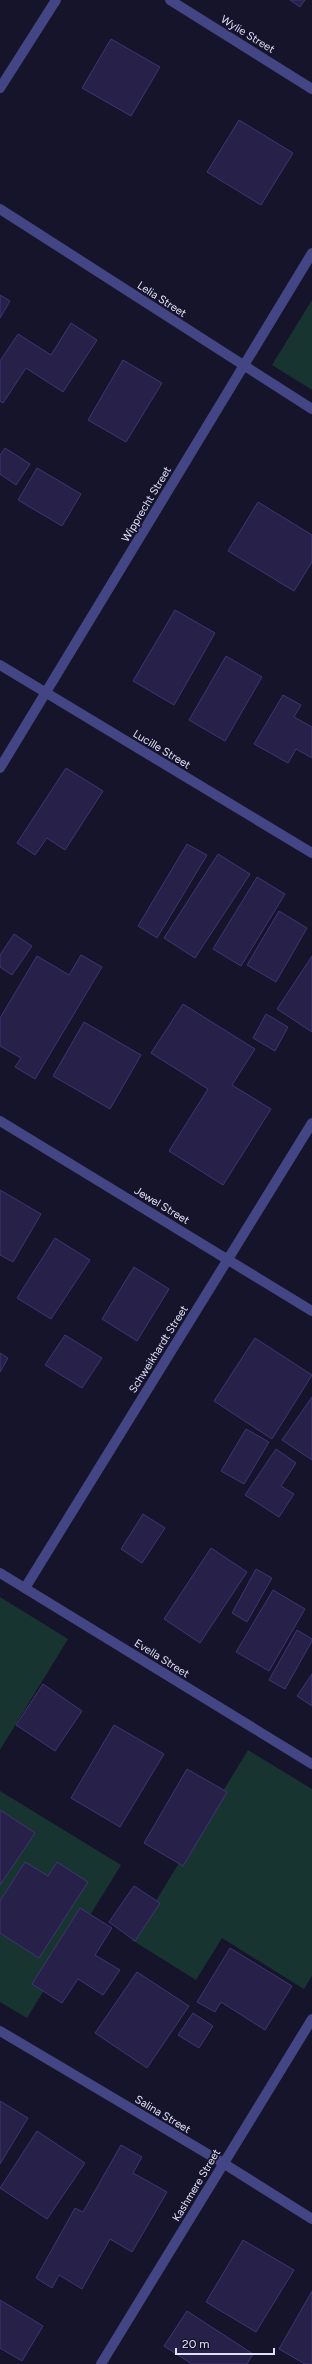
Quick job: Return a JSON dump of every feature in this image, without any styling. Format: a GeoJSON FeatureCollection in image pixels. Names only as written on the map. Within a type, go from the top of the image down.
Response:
{"type":"FeatureCollection","features":[{"type":"Feature","properties":{"kind":"street"},"geometry":{"type":"LineString","coordinates":[[0,88],[56,0]]}},
{"type":"Feature","properties":{"kind":"street","name":"Wylie Street"},"geometry":{"type":"LineString","coordinates":[[170,0],[312,89]]}},
{"type":"Feature","properties":{"kind":"street","name":"Lelia Street"},"geometry":{"type":"LineString","coordinates":[[0,209],[312,409]]}},
{"type":"Feature","properties":{"kind":"street","name":"Wipprecht Street"},"geometry":{"type":"LineString","coordinates":[[0,768],[312,253]]}},
{"type":"Feature","properties":{"kind":"street","name":"Lucille Street"},"geometry":{"type":"LineString","coordinates":[[0,665],[312,853]]}},
{"type":"Feature","properties":{"kind":"street","name":"Jewel Street"},"geometry":{"type":"LineString","coordinates":[[0,1121],[312,1311]]}},
{"type":"Feature","properties":{"kind":"street","name":"Schweikhardt Street"},"geometry":{"type":"LineString","coordinates":[[25,1588],[312,1123]]}},
{"type":"Feature","properties":{"kind":"street","name":"Evella Street"},"geometry":{"type":"LineString","coordinates":[[0,1573],[312,1764]]}},
{"type":"Feature","properties":{"kind":"street","name":"Kashmere Street"},"geometry":{"type":"LineString","coordinates":[[101,2364],[312,2019]]}},
{"type":"Feature","properties":{"kind":"street","name":"Salina Street"},"geometry":{"type":"LineString","coordinates":[[0,2031],[223,2163],[312,2219]]}},
{"type":"Feature","properties":{"kind":"green space"},"geometry":{"type":"Polygon","coordinates":[[[312,300],[312,390],[272,365],[312,300]]]}},
{"type":"Feature","properties":{"kind":"green space"},"geometry":{"type":"Polygon","coordinates":[[[0,1597],[68,1639],[0,1750],[0,1597]]]}},
{"type":"Feature","properties":{"kind":"green space"},"geometry":{"type":"Polygon","coordinates":[[[248,1750],[312,1789],[312,1976],[304,1989],[222,1938],[196,1980],[132,1940],[248,1750]]]}},
{"type":"Feature","properties":{"kind":"green space"},"geometry":{"type":"Polygon","coordinates":[[[0,1791],[121,1865],[27,2018],[0,2002],[0,1791]]]}},
{"type":"Feature","properties":{"kind":"building"},"geometry":{"type":"Polygon","coordinates":[[[290,0],[305,0],[300,7],[290,0]]]}},
{"type":"Feature","properties":{"kind":"building"},"geometry":{"type":"Polygon","coordinates":[[[111,39],[160,67],[131,116],[82,88],[111,39]]]}},
{"type":"Feature","properties":{"kind":"building"},"geometry":{"type":"Polygon","coordinates":[[[239,120],[293,153],[261,205],[207,172],[239,120]]]}},
{"type":"Feature","properties":{"kind":"building"},"geometry":{"type":"Polygon","coordinates":[[[0,295],[10,301],[0,318],[0,295]]]}},
{"type":"Feature","properties":{"kind":"building"},"geometry":{"type":"Polygon","coordinates":[[[71,323],[97,340],[63,392],[26,368],[3,403],[0,401],[0,361],[18,334],[51,355],[71,323]]]}},
{"type":"Feature","properties":{"kind":"building"},"geometry":{"type":"Polygon","coordinates":[[[123,360],[162,383],[126,442],[88,420],[123,360]]]}},
{"type":"Feature","properties":{"kind":"building"},"geometry":{"type":"Polygon","coordinates":[[[5,448],[30,464],[16,485],[0,474],[0,455],[5,448]]]}},
{"type":"Feature","properties":{"kind":"building"},"geometry":{"type":"Polygon","coordinates":[[[37,468],[81,494],[62,526],[18,500],[37,468]]]}},
{"type":"Feature","properties":{"kind":"building"},"geometry":{"type":"Polygon","coordinates":[[[258,502],[312,535],[312,562],[294,591],[228,551],[258,502]]]}},
{"type":"Feature","properties":{"kind":"building"},"geometry":{"type":"Polygon","coordinates":[[[175,610],[215,633],[174,705],[133,681],[175,610]]]}},
{"type":"Feature","properties":{"kind":"building"},"geometry":{"type":"Polygon","coordinates":[[[226,656],[262,677],[225,741],[189,720],[226,656]]]}},
{"type":"Feature","properties":{"kind":"building"},"geometry":{"type":"Polygon","coordinates":[[[283,695],[301,705],[294,717],[312,727],[312,758],[296,749],[288,763],[254,744],[283,695]]]}},
{"type":"Feature","properties":{"kind":"building"},"geometry":{"type":"Polygon","coordinates":[[[66,768],[103,791],[65,850],[47,838],[35,855],[17,843],[66,768]]]}},
{"type":"Feature","properties":{"kind":"building"},"geometry":{"type":"Polygon","coordinates":[[[187,844],[207,855],[157,938],[138,926],[187,844]]]}},
{"type":"Feature","properties":{"kind":"building"},"geometry":{"type":"Polygon","coordinates":[[[218,854],[250,874],[195,958],[164,938],[218,854]]]}},
{"type":"Feature","properties":{"kind":"building"},"geometry":{"type":"Polygon","coordinates":[[[257,877],[285,894],[241,966],[213,949],[257,877]]]}},
{"type":"Feature","properties":{"kind":"building"},"geometry":{"type":"Polygon","coordinates":[[[279,911],[307,928],[276,982],[247,965],[279,911]]]}},
{"type":"Feature","properties":{"kind":"building"},"geometry":{"type":"Polygon","coordinates":[[[14,934],[32,946],[12,975],[0,967],[0,955],[14,934]]]}},
{"type":"Feature","properties":{"kind":"building"},"geometry":{"type":"Polygon","coordinates":[[[81,955],[102,967],[35,1079],[15,1067],[21,1058],[0,1046],[0,1018],[37,956],[69,975],[81,955]]]}},
{"type":"Feature","properties":{"kind":"building"},"geometry":{"type":"Polygon","coordinates":[[[312,956],[312,1032],[277,1009],[312,956]]]}},
{"type":"Feature","properties":{"kind":"building"},"geometry":{"type":"Polygon","coordinates":[[[183,1004],[255,1049],[232,1085],[271,1109],[223,1185],[169,1151],[208,1089],[151,1053],[183,1004]]]}},
{"type":"Feature","properties":{"kind":"building"},"geometry":{"type":"Polygon","coordinates":[[[266,1014],[288,1027],[275,1051],[253,1038],[266,1014]]]}},
{"type":"Feature","properties":{"kind":"building"},"geometry":{"type":"Polygon","coordinates":[[[84,1022],[141,1055],[110,1109],[53,1076],[84,1022]]]}},
{"type":"Feature","properties":{"kind":"building"},"geometry":{"type":"Polygon","coordinates":[[[0,1190],[41,1214],[13,1262],[0,1255],[0,1190]]]}},
{"type":"Feature","properties":{"kind":"building"},"geometry":{"type":"Polygon","coordinates":[[[55,1238],[90,1260],[51,1319],[17,1298],[55,1238]]]}},
{"type":"Feature","properties":{"kind":"building"},"geometry":{"type":"Polygon","coordinates":[[[134,1267],[169,1289],[137,1341],[102,1319],[134,1267]]]}},
{"type":"Feature","properties":{"kind":"building"},"geometry":{"type":"Polygon","coordinates":[[[65,1335],[102,1358],[82,1388],[45,1365],[65,1335]]]}},
{"type":"Feature","properties":{"kind":"building"},"geometry":{"type":"Polygon","coordinates":[[[255,1338],[312,1375],[272,1439],[214,1401],[255,1338]]]}},
{"type":"Feature","properties":{"kind":"building"},"geometry":{"type":"Polygon","coordinates":[[[0,1353],[8,1358],[0,1372],[0,1353]]]}},
{"type":"Feature","properties":{"kind":"building"},"geometry":{"type":"Polygon","coordinates":[[[312,1397],[312,1460],[282,1440],[312,1397]]]}},
{"type":"Feature","properties":{"kind":"building"},"geometry":{"type":"Polygon","coordinates":[[[246,1429],[269,1442],[244,1484],[221,1471],[246,1429]]]}},
{"type":"Feature","properties":{"kind":"building"},"geometry":{"type":"Polygon","coordinates":[[[276,1449],[296,1463],[281,1486],[294,1494],[279,1517],[245,1495],[276,1449]]]}},
{"type":"Feature","properties":{"kind":"building"},"geometry":{"type":"Polygon","coordinates":[[[143,1514],[165,1528],[142,1563],[121,1549],[143,1514]]]}},
{"type":"Feature","properties":{"kind":"building"},"geometry":{"type":"Polygon","coordinates":[[[211,1548],[247,1572],[200,1643],[164,1619],[211,1548]]]}},
{"type":"Feature","properties":{"kind":"building"},"geometry":{"type":"Polygon","coordinates":[[[256,1569],[272,1578],[247,1622],[232,1613],[256,1569]]]}},
{"type":"Feature","properties":{"kind":"building"},"geometry":{"type":"Polygon","coordinates":[[[273,1590],[305,1609],[269,1671],[236,1652],[273,1590]]]}},
{"type":"Feature","properties":{"kind":"building"},"geometry":{"type":"Polygon","coordinates":[[[297,1630],[312,1639],[312,1641],[285,1689],[269,1680],[297,1630]]]}},
{"type":"Feature","properties":{"kind":"building"},"geometry":{"type":"Polygon","coordinates":[[[312,1674],[312,1706],[297,1696],[312,1674]]]}},
{"type":"Feature","properties":{"kind":"building"},"geometry":{"type":"Polygon","coordinates":[[[43,1684],[82,1711],[55,1751],[16,1725],[43,1684]]]}},
{"type":"Feature","properties":{"kind":"building"},"geometry":{"type":"Polygon","coordinates":[[[114,1725],[164,1754],[120,1827],[71,1798],[114,1725]]]}},
{"type":"Feature","properties":{"kind":"building"},"geometry":{"type":"Polygon","coordinates":[[[187,1769],[227,1792],[183,1866],[144,1843],[187,1769]]]}},
{"type":"Feature","properties":{"kind":"building"},"geometry":{"type":"Polygon","coordinates":[[[0,1810],[35,1833],[0,1885],[0,1810]]]}},
{"type":"Feature","properties":{"kind":"building"},"geometry":{"type":"Polygon","coordinates":[[[25,1862],[48,1876],[57,1862],[88,1882],[39,1958],[0,1933],[0,1901],[25,1862]]]}},
{"type":"Feature","properties":{"kind":"building"},"geometry":{"type":"Polygon","coordinates":[[[134,1886],[160,1903],[135,1941],[109,1922],[134,1886]]]}},
{"type":"Feature","properties":{"kind":"building"},"geometry":{"type":"Polygon","coordinates":[[[80,1908],[112,1928],[95,1955],[120,1970],[103,1995],[78,1979],[62,2003],[32,1984],[80,1908]]]}},
{"type":"Feature","properties":{"kind":"building"},"geometry":{"type":"Polygon","coordinates":[[[230,1948],[292,1986],[265,2030],[221,2002],[215,2012],[197,2002],[230,1948]]]}},
{"type":"Feature","properties":{"kind":"building"},"geometry":{"type":"Polygon","coordinates":[[[137,1972],[189,2006],[147,2068],[95,2033],[137,1972]]]}},
{"type":"Feature","properties":{"kind":"building"},"geometry":{"type":"Polygon","coordinates":[[[193,2013],[213,2026],[199,2048],[178,2035],[193,2013]]]}},
{"type":"Feature","properties":{"kind":"building"},"geometry":{"type":"Polygon","coordinates":[[[0,2101],[28,2118],[0,2164],[0,2101]]]}},
{"type":"Feature","properties":{"kind":"building"},"geometry":{"type":"Polygon","coordinates":[[[37,2131],[85,2163],[47,2219],[0,2188],[37,2131]]]}},
{"type":"Feature","properties":{"kind":"building"},"geometry":{"type":"Polygon","coordinates":[[[121,2145],[142,2157],[133,2173],[167,2192],[132,2252],[110,2239],[82,2289],[59,2275],[52,2288],[36,2278],[75,2208],[83,2212],[121,2145]]]}},
{"type":"Feature","properties":{"kind":"building"},"geometry":{"type":"Polygon","coordinates":[[[243,2240],[294,2270],[256,2332],[206,2302],[243,2240]]]}},
{"type":"Feature","properties":{"kind":"building"},"geometry":{"type":"Polygon","coordinates":[[[312,2291],[312,2364],[305,2364],[279,2349],[312,2291]]]}},
{"type":"Feature","properties":{"kind":"building"},"geometry":{"type":"Polygon","coordinates":[[[0,2300],[43,2326],[22,2361],[0,2348],[0,2300]]]}},
{"type":"Feature","properties":{"kind":"building"},"geometry":{"type":"Polygon","coordinates":[[[187,2311],[253,2354],[247,2364],[192,2364],[164,2346],[187,2311]]]}}]}
